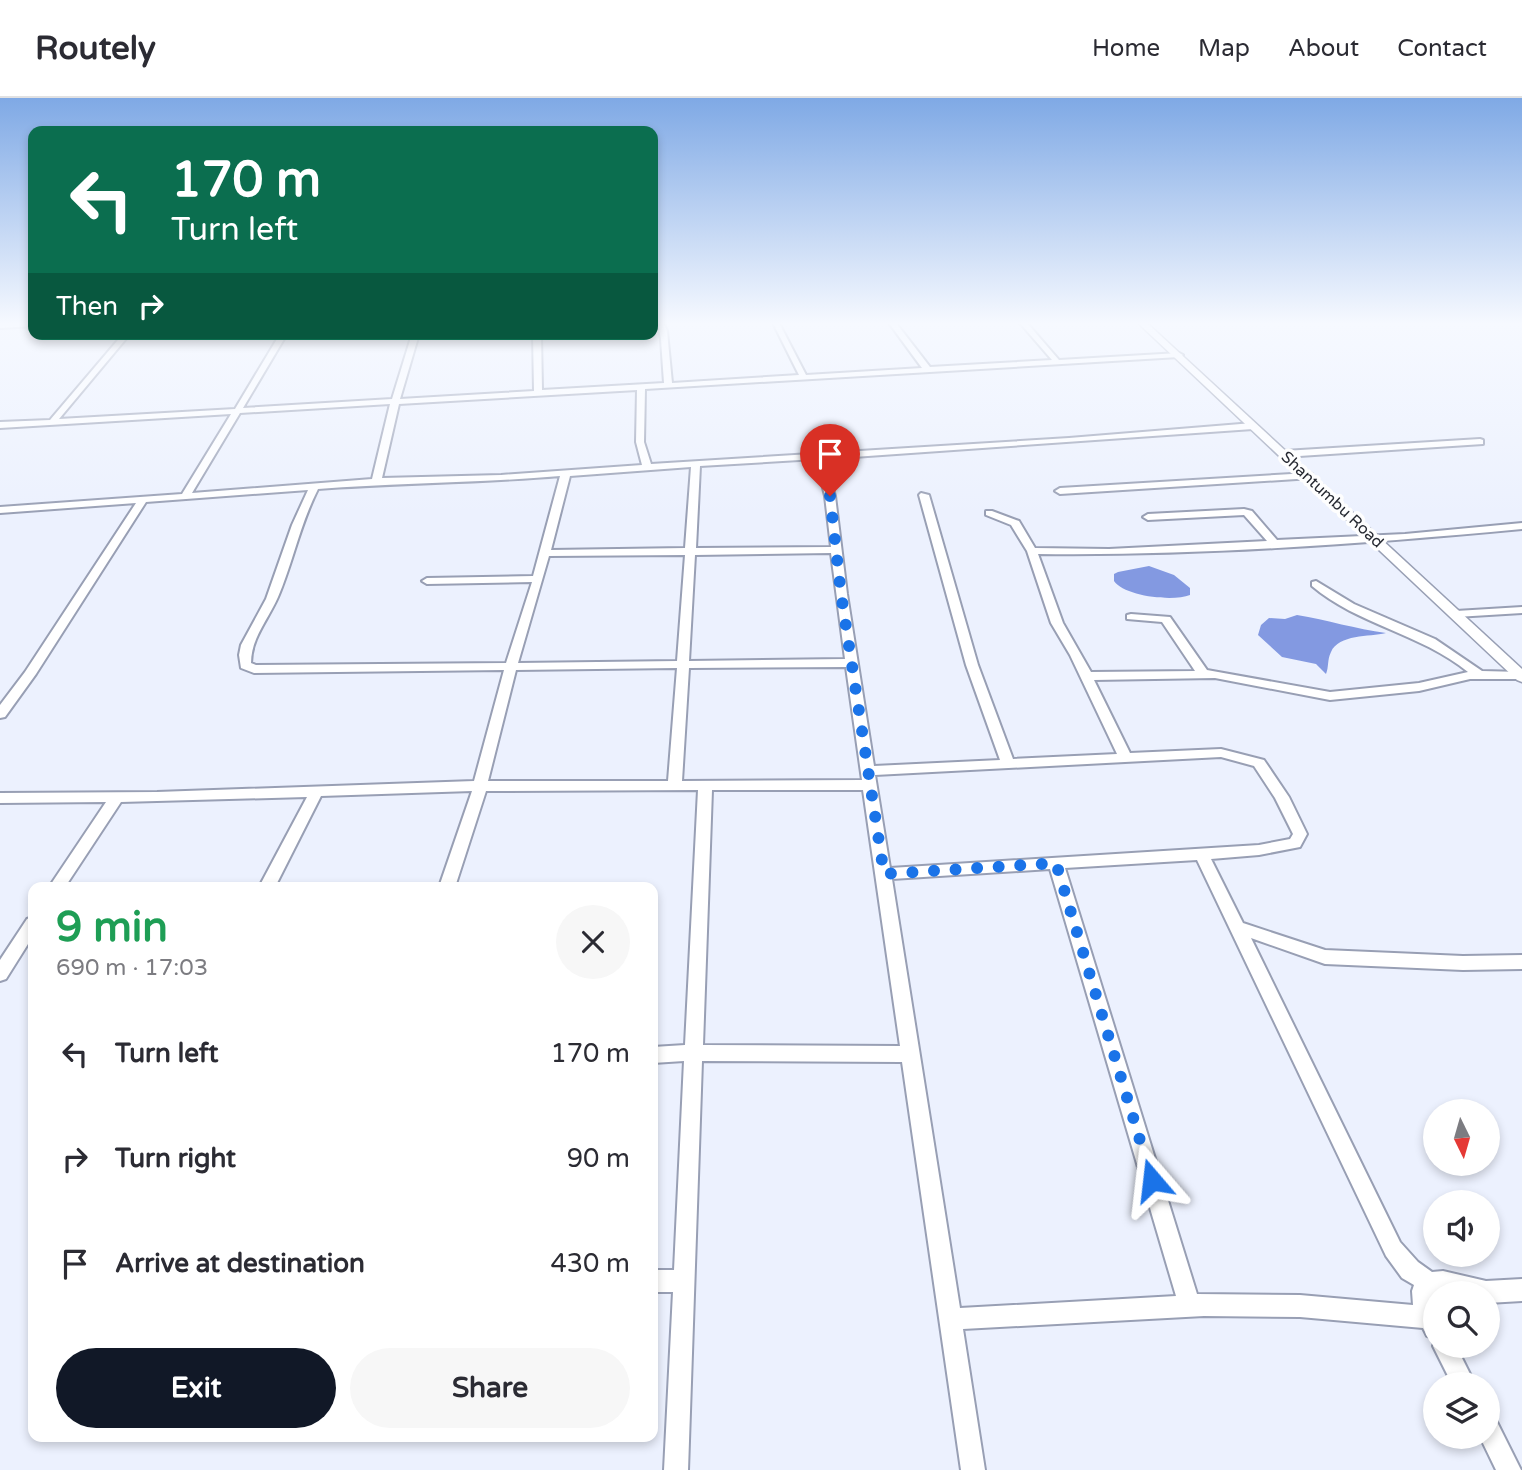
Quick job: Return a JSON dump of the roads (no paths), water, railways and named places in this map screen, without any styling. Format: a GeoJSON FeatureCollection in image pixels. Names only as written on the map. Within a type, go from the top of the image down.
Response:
{"type":"FeatureCollection","features":[{"type":"Feature","properties":{"kind":"street"},"geometry":{"type":"LineString","coordinates":[[52,422],[82,387]]}},
{"type":"Feature","properties":{"kind":"street"},"geometry":{"type":"LineString","coordinates":[[185,497],[253,387]]}},
{"type":"Feature","properties":{"kind":"street"},"geometry":{"type":"LineString","coordinates":[[376,482],[400,387]]}},
{"type":"Feature","properties":{"kind":"street"},"geometry":{"type":"LineString","coordinates":[[538,387],[538,394]]}},
{"type":"Feature","properties":{"kind":"street"},"geometry":{"type":"LineString","coordinates":[[0,425],[641,387]]}},
{"type":"Feature","properties":{"kind":"street"},"geometry":{"type":"LineString","coordinates":[[641,387],[640,442],[647,467]]}},
{"type":"Feature","properties":{"kind":"street","name":"Shantumbu Road"},"geometry":{"type":"LineString","coordinates":[[1212,387],[1521,676]]}},
{"type":"Feature","properties":{"kind":"street"},"geometry":{"type":"LineString","coordinates":[[0,510],[376,482],[1034,444],[1253,426]]}},
{"type":"Feature","properties":{"kind":"street"},"geometry":{"type":"LineString","coordinates":[[1284,454],[1479,442]]}},
{"type":"Feature","properties":{"kind":"street"},"geometry":{"type":"LineString","coordinates":[[820,455],[830,496],[869,778],[973,1470]]}},
{"type":"Feature","properties":{"kind":"street"},"geometry":{"type":"LineString","coordinates":[[675,787],[696,464]]}},
{"type":"Feature","properties":{"kind":"street"},"geometry":{"type":"LineString","coordinates":[[449,882],[473,814],[566,473]]}},
{"type":"Feature","properties":{"kind":"street"},"geometry":{"type":"LineString","coordinates":[[1060,491],[1309,476]]}},
{"type":"Feature","properties":{"kind":"street"},"geometry":{"type":"LineString","coordinates":[[314,488],[304,504],[282,564],[275,593],[256,625],[244,659],[244,665],[254,669],[853,663]]}},
{"type":"Feature","properties":{"kind":"street"},"geometry":{"type":"LineString","coordinates":[[924,495],[972,666],[1008,764]]}},
{"type":"Feature","properties":{"kind":"street"},"geometry":{"type":"LineString","coordinates":[[0,714],[30,674],[142,501]]}},
{"type":"Feature","properties":{"kind":"street"},"geometry":{"type":"LineString","coordinates":[[1148,516],[1244,512],[1248,513],[1274,543]]}},
{"type":"Feature","properties":{"kind":"street"},"geometry":{"type":"LineString","coordinates":[[989,513],[1015,523],[1032,551],[1058,623],[1126,758]]}},
{"type":"Feature","properties":{"kind":"street"},"geometry":{"type":"LineString","coordinates":[[1032,551],[1109,552],[1375,538],[1522,526]]}},
{"type":"Feature","properties":{"kind":"street"},"geometry":{"type":"LineString","coordinates":[[545,553],[836,550]]}},
{"type":"Feature","properties":{"kind":"street"},"geometry":{"type":"LineString","coordinates":[[427,581],[538,579]]}},
{"type":"Feature","properties":{"kind":"street"},"geometry":{"type":"LineString","coordinates":[[1316,583],[1334,600],[1413,633],[1459,658],[1478,674]]}},
{"type":"Feature","properties":{"kind":"street"},"geometry":{"type":"LineString","coordinates":[[1456,614],[1522,610]]}},
{"type":"Feature","properties":{"kind":"street"},"geometry":{"type":"LineString","coordinates":[[1131,617],[1166,619],[1203,674]]}},
{"type":"Feature","properties":{"kind":"street"},"geometry":{"type":"LineString","coordinates":[[1086,676],[1203,674],[1330,696],[1419,687],[1478,674],[1521,676]]}},
{"type":"Feature","properties":{"kind":"street"},"geometry":{"type":"LineString","coordinates":[[0,798],[116,798],[480,786],[705,787],[869,778],[1008,764],[1221,753],[1259,762],[1300,834],[1299,840],[1279,847],[1202,855],[884,874]]}},
{"type":"Feature","properties":{"kind":"street"},"geometry":{"type":"LineString","coordinates":[[676,1470],[705,787]]}},
{"type":"Feature","properties":{"kind":"street"},"geometry":{"type":"LineString","coordinates":[[270,882],[317,791]]}},
{"type":"Feature","properties":{"kind":"street"},"geometry":{"type":"LineString","coordinates":[[60,882],[116,798]]}},
{"type":"Feature","properties":{"kind":"street"},"geometry":{"type":"LineString","coordinates":[[1202,855],[1393,1249],[1410,1270],[1427,1281]]}},
{"type":"Feature","properties":{"kind":"street"},"geometry":{"type":"LineString","coordinates":[[1056,863],[1190,1306]]}},
{"type":"Feature","properties":{"kind":"street"},"geometry":{"type":"LineString","coordinates":[[1237,927],[1325,957],[1396,962],[1522,962]]}},
{"type":"Feature","properties":{"kind":"street"},"geometry":{"type":"LineString","coordinates":[[0,974],[28,931]]}},
{"type":"Feature","properties":{"kind":"street"},"geometry":{"type":"LineString","coordinates":[[658,1055],[910,1054]]}},
{"type":"Feature","properties":{"kind":"street"},"geometry":{"type":"LineString","coordinates":[[658,1281],[684,1281]]}},
{"type":"Feature","properties":{"kind":"street"},"geometry":{"type":"LineString","coordinates":[[1500,1291],[1522,1290]]}},
{"type":"Feature","properties":{"kind":"street"},"geometry":{"type":"LineString","coordinates":[[951,1319],[1190,1306],[1300,1306],[1423,1321]]}},
{"type":"Feature","properties":{"kind":"street"},"geometry":{"type":"LineString","coordinates":[[1498,1449],[1508,1470]]}},
{"type":"Feature","properties":{"kind":"water"},"geometry":{"type":"Polygon","coordinates":[[[1149,566],[1174,575],[1190,588],[1190,595],[1172,598],[1138,594],[1114,581],[1114,574],[1118,572],[1149,566]]]}},
{"type":"Feature","properties":{"kind":"water"},"geometry":{"type":"Polygon","coordinates":[[[1297,615],[1386,633],[1347,639],[1335,646],[1326,674],[1316,664],[1282,657],[1258,635],[1261,625],[1269,618],[1285,619],[1297,615]]]}}]}
